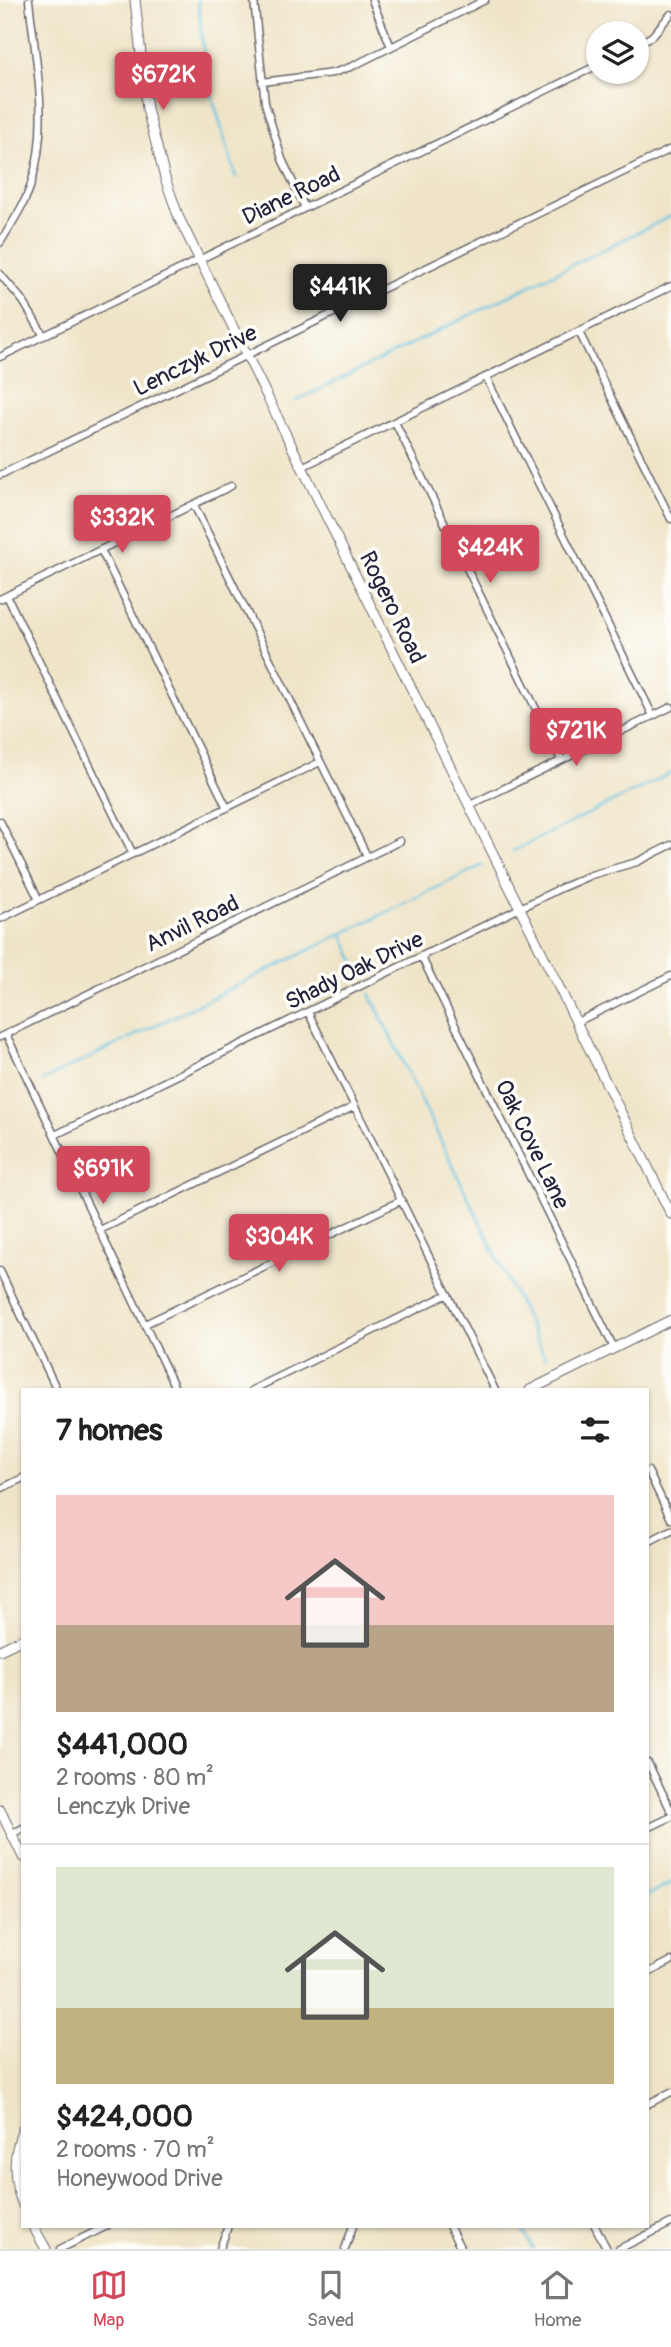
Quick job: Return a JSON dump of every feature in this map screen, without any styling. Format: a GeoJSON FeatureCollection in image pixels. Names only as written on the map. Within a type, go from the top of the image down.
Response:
{"type":"FeatureCollection","features":[{"type":"Feature","properties":{"kind":"street"},"geometry":{"type":"LineString","coordinates":[[0,243],[17,216],[32,183],[40,146],[41,110],[29,0]]}},
{"type":"Feature","properties":{"kind":"street","name":"Rogero Road"},"geometry":{"type":"LineString","coordinates":[[135,0],[154,142],[179,218],[671,1214]]}},
{"type":"Feature","properties":{"kind":"street"},"geometry":{"type":"LineString","coordinates":[[254,0],[262,82],[272,130],[305,208]]}},
{"type":"Feature","properties":{"kind":"street"},"geometry":{"type":"LineString","coordinates":[[372,0],[391,47]]}},
{"type":"Feature","properties":{"kind":"street"},"geometry":{"type":"LineString","coordinates":[[262,82],[333,73],[485,0]]}},
{"type":"Feature","properties":{"kind":"street"},"geometry":{"type":"LineString","coordinates":[[649,38],[671,14]]}},
{"type":"Feature","properties":{"kind":"street","name":"Diane Road"},"geometry":{"type":"LineString","coordinates":[[0,357],[586,71]]}},
{"type":"Feature","properties":{"kind":"street","name":"Lenczyk Drive"},"geometry":{"type":"LineString","coordinates":[[0,475],[671,149]]}},
{"type":"Feature","properties":{"kind":"street"},"geometry":{"type":"LineString","coordinates":[[0,274],[23,301],[44,336]]}},
{"type":"Feature","properties":{"kind":"street"},"geometry":{"type":"LineString","coordinates":[[302,467],[671,286]]}},
{"type":"Feature","properties":{"kind":"street"},"geometry":{"type":"LineString","coordinates":[[579,332],[671,519]]}},
{"type":"Feature","properties":{"kind":"street"},"geometry":{"type":"LineString","coordinates":[[486,377],[653,716]]}},
{"type":"Feature","properties":{"kind":"street"},"geometry":{"type":"LineString","coordinates":[[395,422],[561,760]]}},
{"type":"Feature","properties":{"kind":"street"},"geometry":{"type":"LineString","coordinates":[[133,854],[4,598],[232,486]]}},
{"type":"Feature","properties":{"kind":"street"},"geometry":{"type":"LineString","coordinates":[[194,505],[367,856]]}},
{"type":"Feature","properties":{"kind":"street"},"geometry":{"type":"LineString","coordinates":[[101,550],[227,808]]}},
{"type":"Feature","properties":{"kind":"street"},"geometry":{"type":"LineString","coordinates":[[470,805],[671,707]]}},
{"type":"Feature","properties":{"kind":"street"},"geometry":{"type":"LineString","coordinates":[[0,919],[320,762]]}},
{"type":"Feature","properties":{"kind":"street"},"geometry":{"type":"LineString","coordinates":[[0,821],[39,900]]}},
{"type":"Feature","properties":{"kind":"street","name":"Anvil Road"},"geometry":{"type":"LineString","coordinates":[[3,1035],[400,841]]}},
{"type":"Feature","properties":{"kind":"street","name":"Shady Oak Drive"},"geometry":{"type":"LineString","coordinates":[[55,1135],[581,879],[637,862],[671,845]]}},
{"type":"Feature","properties":{"kind":"street","name":"Oak Cove Lane"},"geometry":{"type":"LineString","coordinates":[[421,956],[614,1348]]}},
{"type":"Feature","properties":{"kind":"street"},"geometry":{"type":"LineString","coordinates":[[577,1022],[671,976]]}},
{"type":"Feature","properties":{"kind":"street"},"geometry":{"type":"LineString","coordinates":[[308,1012],[494,1388]]}},
{"type":"Feature","properties":{"kind":"street"},"geometry":{"type":"LineString","coordinates":[[3,1035],[55,1135],[175,1388]]}},
{"type":"Feature","properties":{"kind":"street"},"geometry":{"type":"LineString","coordinates":[[100,1230],[355,1106]]}},
{"type":"Feature","properties":{"kind":"street"},"geometry":{"type":"LineString","coordinates":[[145,1324],[402,1200]]}},
{"type":"Feature","properties":{"kind":"street"},"geometry":{"type":"LineString","coordinates":[[0,1270],[56,1388]]}},
{"type":"Feature","properties":{"kind":"street"},"geometry":{"type":"LineString","coordinates":[[255,1388],[448,1294]]}},
{"type":"Feature","properties":{"kind":"street"},"geometry":{"type":"LineString","coordinates":[[534,1388],[671,1320]]}},
{"type":"Feature","properties":{"kind":"street"},"geometry":{"type":"LineString","coordinates":[[649,1473],[671,1519]]}},
{"type":"Feature","properties":{"kind":"street"},"geometry":{"type":"LineString","coordinates":[[0,1489],[21,1479]]}},
{"type":"Feature","properties":{"kind":"street"},"geometry":{"type":"LineString","coordinates":[[649,1541],[671,1530]]}},
{"type":"Feature","properties":{"kind":"street"},"geometry":{"type":"LineString","coordinates":[[0,1650],[21,1640]]}},
{"type":"Feature","properties":{"kind":"street"},"geometry":{"type":"LineString","coordinates":[[649,1765],[671,1811]]}},
{"type":"Feature","properties":{"kind":"street"},"geometry":{"type":"LineString","coordinates":[[0,1810],[21,1853]]}},
{"type":"Feature","properties":{"kind":"street"},"geometry":{"type":"LineString","coordinates":[[649,1827],[671,1816]]}},
{"type":"Feature","properties":{"kind":"street"},"geometry":{"type":"LineString","coordinates":[[12,1834],[21,1829]]}},
{"type":"Feature","properties":{"kind":"street"},"geometry":{"type":"LineString","coordinates":[[649,1972],[671,1961]]}},
{"type":"Feature","properties":{"kind":"street"},"geometry":{"type":"LineString","coordinates":[[649,2103],[671,2092]]}},
{"type":"Feature","properties":{"kind":"street"},"geometry":{"type":"LineString","coordinates":[[21,2135],[17,2146],[15,2181],[21,2199]]}},
{"type":"Feature","properties":{"kind":"street"},"geometry":{"type":"LineString","coordinates":[[619,2249],[671,2223]]}},
{"type":"Feature","properties":{"kind":"street"},"geometry":{"type":"LineString","coordinates":[[34,2228],[46,2249]]}},
{"type":"Feature","properties":{"kind":"street"},"geometry":{"type":"LineString","coordinates":[[60,2249],[103,2228]]}},
{"type":"Feature","properties":{"kind":"street"},"geometry":{"type":"LineString","coordinates":[[220,2249],[227,2228]]}},
{"type":"Feature","properties":{"kind":"street"},"geometry":{"type":"LineString","coordinates":[[345,2249],[352,2228]]}},
{"type":"Feature","properties":{"kind":"street"},"geometry":{"type":"LineString","coordinates":[[450,2228],[461,2249]]}},
{"type":"Feature","properties":{"kind":"street"},"geometry":{"type":"LineString","coordinates":[[596,2228],[607,2249]]}},
{"type":"Feature","properties":{"kind":"waterway"},"geometry":{"type":"LineString","coordinates":[[198,0],[206,76],[236,177]]}},
{"type":"Feature","properties":{"kind":"waterway"},"geometry":{"type":"LineString","coordinates":[[296,401],[671,216]]}},
{"type":"Feature","properties":{"kind":"waterway"},"geometry":{"type":"LineString","coordinates":[[513,851],[671,773]]}},
{"type":"Feature","properties":{"kind":"waterway"},"geometry":{"type":"LineString","coordinates":[[42,1081],[483,865]]}},
{"type":"Feature","properties":{"kind":"waterway"},"geometry":{"type":"LineString","coordinates":[[342,934],[361,975]]}},
{"type":"Feature","properties":{"kind":"waterway"},"geometry":{"type":"LineString","coordinates":[[370,994],[545,1357]]}},
{"type":"Feature","properties":{"kind":"waterway"},"geometry":{"type":"LineString","coordinates":[[649,1895],[671,1884]]}},
{"type":"Feature","properties":{"kind":"waterway"},"geometry":{"type":"LineString","coordinates":[[522,2228],[533,2249]]}}]}
